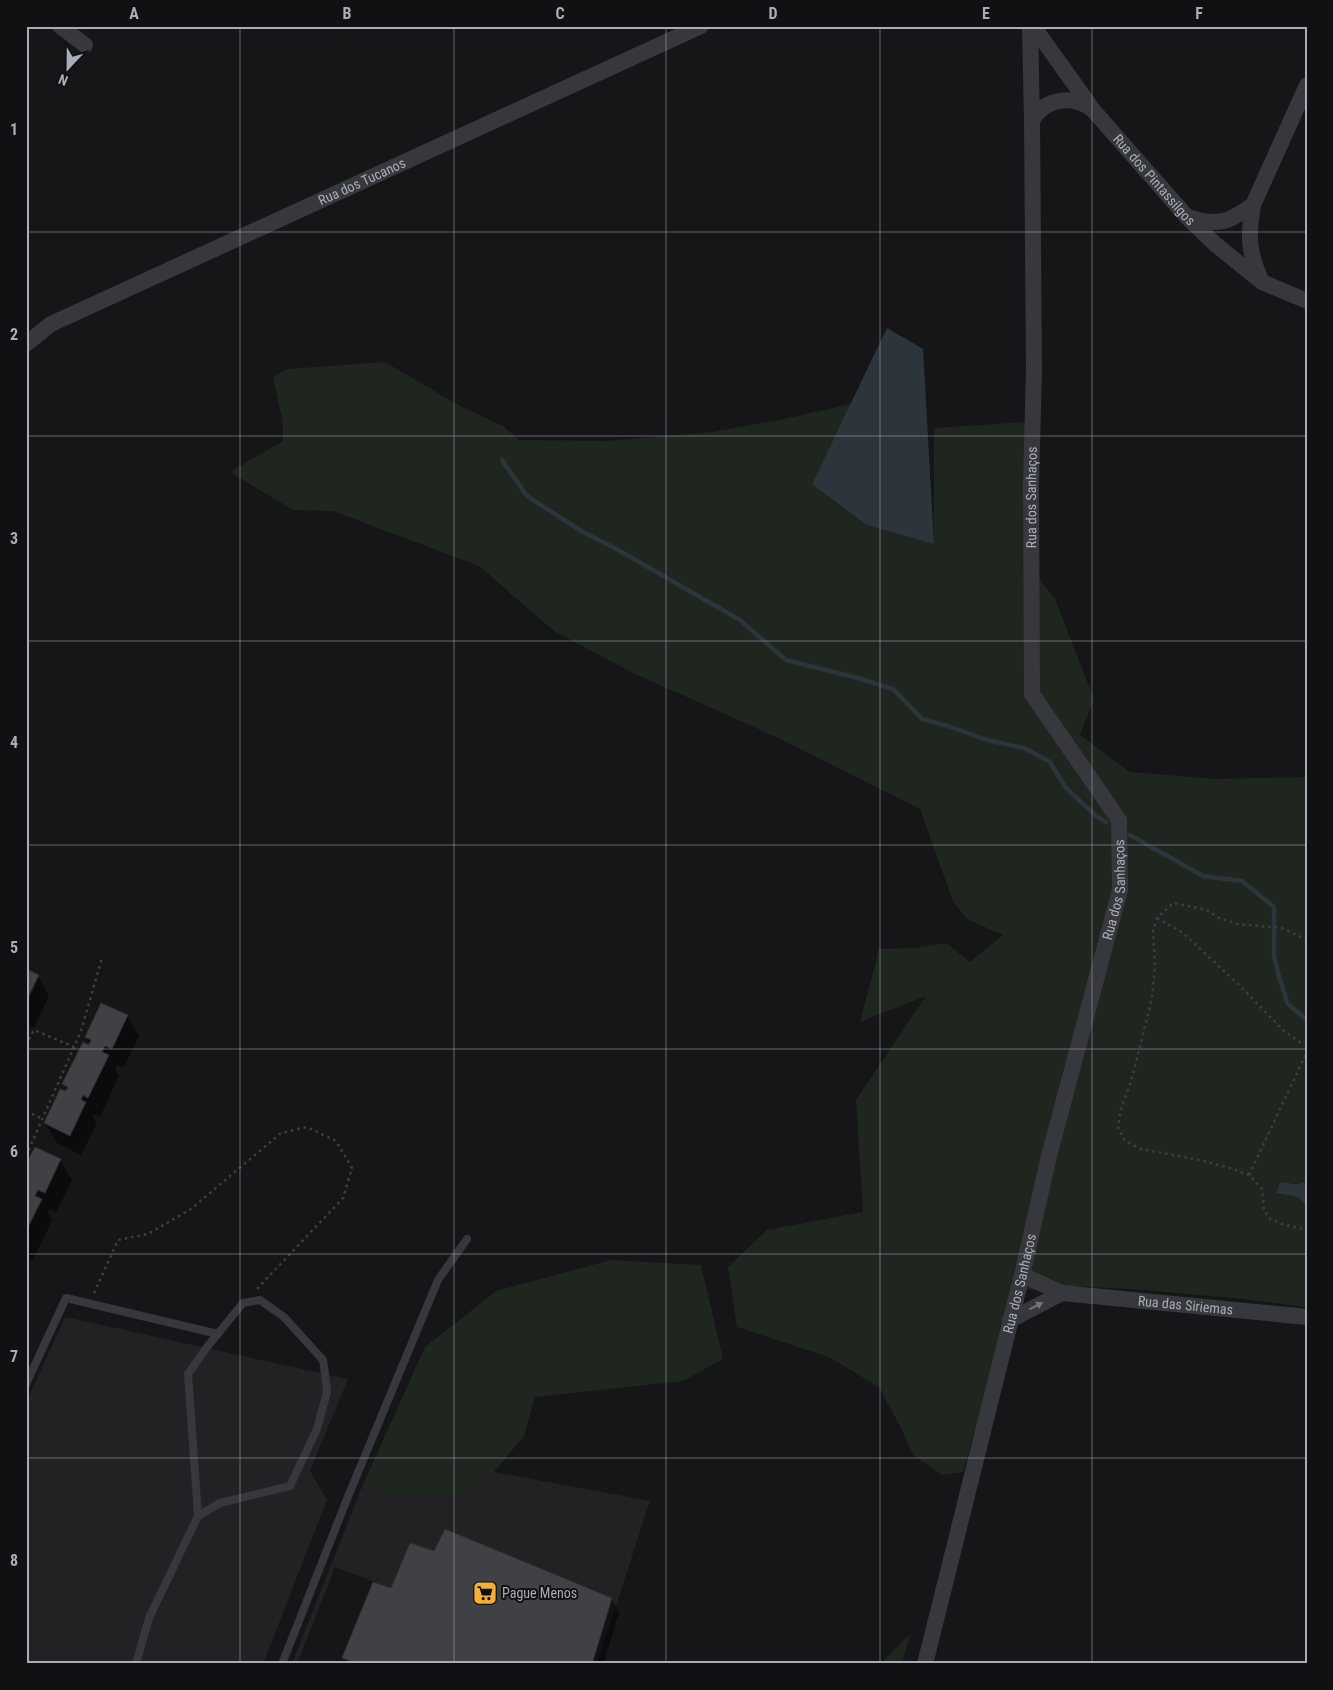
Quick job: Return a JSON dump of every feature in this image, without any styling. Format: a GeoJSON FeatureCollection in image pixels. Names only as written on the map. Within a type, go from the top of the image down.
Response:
{"type":"FeatureCollection","features":[{"type":"Feature","properties":{"kind":"street"},"geometry":{"type":"LineString","coordinates":[[60,26],[85,45]]}},
{"type":"Feature","properties":{"kind":"street","name":"Rua dos Tucanos"},"geometry":{"type":"LineString","coordinates":[[26,344],[50,324],[701,26]]}},
{"type":"Feature","properties":{"kind":"street","name":"Rua dos Pintassilgos"},"geometry":{"type":"LineString","coordinates":[[1031,26],[1093,110],[1186,217],[1215,244],[1262,282],[1307,301]]}},
{"type":"Feature","properties":{"kind":"street","name":"Rua dos Sanhaços"},"geometry":{"type":"LineString","coordinates":[[924,1664],[1022,1275],[1049,1156],[1120,890],[1119,820],[1032,694],[1031,485],[1034,369],[1031,26]]}},
{"type":"Feature","properties":{"kind":"street"},"geometry":{"type":"LineString","coordinates":[[1262,282],[1253,262],[1248,232],[1253,205],[1307,84]]}},
{"type":"Feature","properties":{"kind":"street"},"geometry":{"type":"LineString","coordinates":[[1032,122],[1036,112],[1046,105],[1061,100],[1073,100],[1084,103],[1093,110]]}},
{"type":"Feature","properties":{"kind":"street"},"geometry":{"type":"LineString","coordinates":[[1186,217],[1205,223],[1223,222],[1237,216],[1253,205]]}},
{"type":"Feature","properties":{"kind":"street","name":"Rua das Siriemas"},"geometry":{"type":"LineString","coordinates":[[1022,1275],[1062,1293],[1307,1317]]}},
{"type":"Feature","properties":{"kind":"street"},"geometry":{"type":"LineString","coordinates":[[1010,1320],[1062,1293]]}},
{"type":"Feature","properties":{"kind":"lane"},"geometry":{"type":"LineString","coordinates":[[282,1664],[347,1499],[438,1280],[467,1239]]}},
{"type":"Feature","properties":{"kind":"lane"},"geometry":{"type":"LineString","coordinates":[[26,1384],[66,1298],[218,1334]]}},
{"type":"Feature","properties":{"kind":"lane"},"geometry":{"type":"LineString","coordinates":[[136,1664],[148,1618],[198,1516],[188,1374],[206,1347],[243,1303],[260,1300],[284,1317],[323,1360],[327,1392],[317,1429],[290,1486],[220,1503],[198,1516]]}},
{"type":"Feature","properties":{"kind":"path"},"geometry":{"type":"LineString","coordinates":[[1307,940],[1282,928],[1237,924],[1219,918],[1207,910],[1173,902],[1157,918],[1153,931],[1155,966],[1152,998],[1131,1082],[1121,1108],[1118,1127],[1125,1142],[1141,1148],[1199,1160],[1249,1175],[1262,1189],[1264,1210],[1269,1218],[1282,1224],[1307,1230]]}},
{"type":"Feature","properties":{"kind":"path"},"geometry":{"type":"LineString","coordinates":[[1157,918],[1183,933],[1238,984],[1284,1031],[1300,1042],[1307,1044]]}},
{"type":"Feature","properties":{"kind":"path"},"geometry":{"type":"LineString","coordinates":[[26,1156],[81,1031],[102,958]]}},
{"type":"Feature","properties":{"kind":"path"},"geometry":{"type":"LineString","coordinates":[[26,1045],[34,1030],[74,1047]]}},
{"type":"Feature","properties":{"kind":"path"},"geometry":{"type":"LineString","coordinates":[[1249,1175],[1307,1052]]}},
{"type":"Feature","properties":{"kind":"path"},"geometry":{"type":"LineString","coordinates":[[26,1111],[43,1119]]}},
{"type":"Feature","properties":{"kind":"path"},"geometry":{"type":"LineString","coordinates":[[90,1303],[118,1240],[148,1234],[191,1209],[281,1133],[307,1127],[336,1141],[352,1168],[343,1198],[243,1303]]}},
{"type":"Feature","properties":{"kind":"shaded area"},"geometry":{"type":"Polygon","coordinates":[[[887,328],[923,349],[934,544],[867,525],[812,484],[887,328]]]}},
{"type":"Feature","properties":{"kind":"shaded area"},"geometry":{"type":"Polygon","coordinates":[[[385,362],[460,406],[503,426],[519,440],[607,441],[712,432],[851,404],[812,484],[934,544],[934,428],[1026,422],[1026,561],[1055,599],[1094,699],[1080,735],[1130,772],[1215,779],[1307,777],[1307,1182],[1296,1184],[1280,1182],[1276,1193],[1298,1197],[1307,1206],[1307,1307],[1132,1289],[1069,1286],[1025,1290],[1004,1326],[963,1472],[942,1475],[913,1455],[879,1387],[829,1357],[737,1327],[728,1267],[767,1230],[863,1212],[856,1100],[926,996],[860,1022],[879,949],[914,948],[946,943],[970,962],[1003,935],[967,919],[953,901],[920,809],[774,736],[635,674],[554,631],[479,566],[333,511],[293,510],[230,472],[283,441],[283,423],[273,377],[288,369],[385,362]]]}},
{"type":"Feature","properties":{"kind":"shaded area"},"geometry":{"type":"Polygon","coordinates":[[[1280,1182],[1296,1184],[1307,1182],[1307,1206],[1298,1197],[1276,1193],[1280,1182]]]}},
{"type":"Feature","properties":{"kind":"shaded area"},"geometry":{"type":"Polygon","coordinates":[[[611,1260],[701,1265],[723,1359],[683,1381],[535,1397],[524,1436],[494,1472],[464,1492],[411,1498],[361,1489],[425,1347],[496,1291],[611,1260]]]}},
{"type":"Feature","properties":{"kind":"shaded area"},"geometry":{"type":"Polygon","coordinates":[[[65,1317],[348,1379],[310,1471],[327,1500],[263,1664],[26,1664],[26,1403],[65,1317]]]}},
{"type":"Feature","properties":{"kind":"shaded area"},"geometry":{"type":"Polygon","coordinates":[[[494,1472],[650,1501],[597,1664],[592,1664],[612,1598],[445,1529],[434,1551],[410,1543],[391,1588],[335,1567],[297,1664],[292,1664],[361,1489],[411,1498],[464,1492],[494,1472]]]}},
{"type":"Feature","properties":{"kind":"shaded area"},"geometry":{"type":"Polygon","coordinates":[[[910,1634],[902,1664],[880,1664],[910,1634]]]}},
{"type":"Feature","properties":{"kind":"building"},"geometry":{"type":"Polygon","coordinates":[[[26,969],[39,975],[26,1001],[26,969]]]}},
{"type":"Feature","properties":{"kind":"building"},"geometry":{"type":"Polygon","coordinates":[[[101,1003],[128,1015],[112,1049],[105,1046],[102,1052],[109,1055],[88,1098],[83,1095],[81,1100],[86,1102],[70,1136],[44,1123],[60,1089],[66,1091],[68,1087],[62,1084],[83,1042],[89,1045],[91,1040],[85,1037],[101,1003]]]}},
{"type":"Feature","properties":{"kind":"building"},"geometry":{"type":"Polygon","coordinates":[[[35,1147],[61,1159],[45,1193],[38,1190],[35,1196],[42,1199],[26,1231],[26,1164],[35,1147]]]}},
{"type":"Feature","properties":{"kind":"building","name":"Pague Menos"},"geometry":{"type":"Polygon","coordinates":[[[445,1529],[612,1598],[592,1664],[358,1664],[342,1658],[373,1582],[391,1588],[410,1543],[434,1551],[445,1529]]]}},
{"type":"Feature","properties":{"kind":"waterway"},"geometry":{"type":"LineString","coordinates":[[502,460],[527,496],[583,532],[620,551],[740,620],[786,660],[893,689],[922,719],[987,740],[1024,748],[1050,762],[1066,788],[1096,816],[1106,822]]}},
{"type":"Feature","properties":{"kind":"waterway"},"geometry":{"type":"LineString","coordinates":[[1130,835],[1203,876],[1242,881],[1274,907],[1274,956],[1279,977],[1288,1004],[1307,1020]]}},
{"type":"Feature","properties":{"kind":"place","name":"Pague Menos"},"geometry":{"type":"Point","coordinates":[485,1593]}}]}
